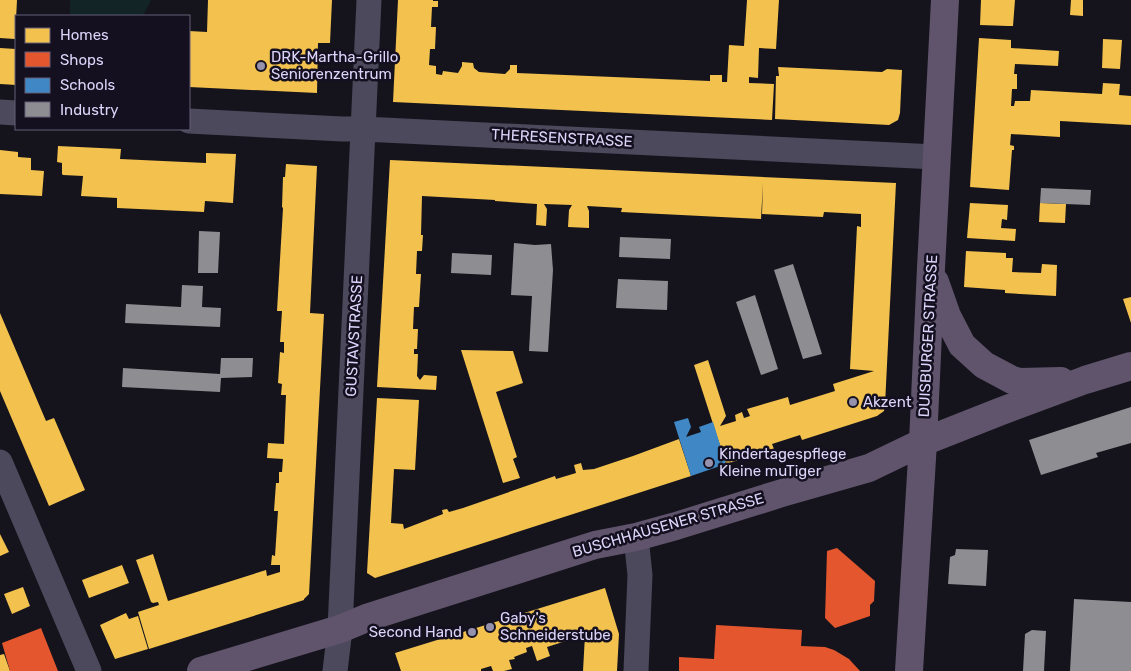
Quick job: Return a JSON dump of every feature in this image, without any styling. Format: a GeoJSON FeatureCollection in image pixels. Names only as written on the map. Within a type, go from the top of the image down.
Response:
{"type":"FeatureCollection","features":[{"type":"Feature","properties":{"kind":"main road","name":"DUISBURGER STRASSE"},"geometry":{"type":"LineString","coordinates":[[909,671],[923,442],[930,268],[945,0]]}},
{"type":"Feature","properties":{"kind":"main road"},"geometry":{"type":"LineString","coordinates":[[930,268],[954,330],[962,345],[984,365],[1012,380],[1020,382],[1084,380]]}},
{"type":"Feature","properties":{"kind":"main road","name":"BUSCHHAUSENER STRASSE"},"geometry":{"type":"LineString","coordinates":[[201,671],[340,629],[368,617],[595,545],[636,537],[676,526],[870,468],[923,442],[999,412],[1084,380],[1131,366]]}},
{"type":"Feature","properties":{"kind":"street","name":"GUSTAVSTRASSE"},"geometry":{"type":"LineString","coordinates":[[335,671],[340,629],[369,0]]}},
{"type":"Feature","properties":{"kind":"street"},"geometry":{"type":"LineString","coordinates":[[0,112],[15,113]]}},
{"type":"Feature","properties":{"kind":"street","name":"THERESENSTRASSE"},"geometry":{"type":"LineString","coordinates":[[190,121],[936,157]]}},
{"type":"Feature","properties":{"kind":"street"},"geometry":{"type":"LineString","coordinates":[[0,462],[88,671]]}},
{"type":"Feature","properties":{"kind":"street"},"geometry":{"type":"LineString","coordinates":[[636,537],[640,575],[636,671]]}},
{"type":"Feature","properties":{"kind":"shaded area"},"geometry":{"type":"Polygon","coordinates":[[[70,0],[151,0],[142,15],[70,15],[70,0]]]}},
{"type":"Feature","properties":{"kind":"building: Homes"},"geometry":{"type":"Polygon","coordinates":[[[0,0],[17,0],[15,39],[0,38],[0,0]]]}},
{"type":"Feature","properties":{"kind":"building: Homes","name":"DRK-Martha-Grillo Seniorenzentrum"},"geometry":{"type":"Polygon","coordinates":[[[208,0],[332,0],[330,43],[318,43],[317,93],[190,87],[190,31],[207,32],[208,0]]]}},
{"type":"Feature","properties":{"kind":"building: Homes"},"geometry":{"type":"Polygon","coordinates":[[[398,0],[438,1],[438,7],[432,7],[431,27],[436,27],[435,49],[430,49],[429,65],[436,66],[436,74],[442,75],[443,71],[458,73],[462,62],[473,63],[474,68],[479,72],[505,74],[510,69],[510,65],[517,65],[517,73],[710,81],[710,75],[722,75],[722,82],[727,82],[729,45],[744,46],[747,0],[779,0],[776,49],[759,48],[758,78],[749,77],[749,83],[774,84],[772,120],[393,102],[398,0]]]}},
{"type":"Feature","properties":{"kind":"building: Homes"},"geometry":{"type":"Polygon","coordinates":[[[981,0],[1015,0],[1013,26],[980,25],[981,0]]]}},
{"type":"Feature","properties":{"kind":"building: Homes"},"geometry":{"type":"Polygon","coordinates":[[[1071,0],[1083,0],[1083,16],[1070,15],[1071,0]]]}},
{"type":"Feature","properties":{"kind":"building: Homes"},"geometry":{"type":"Polygon","coordinates":[[[979,38],[1011,40],[1011,48],[1059,51],[1058,66],[1015,64],[1014,74],[1017,74],[1017,89],[1012,89],[1011,106],[1014,106],[1015,101],[1030,101],[1031,90],[1102,94],[1103,83],[1120,84],[1119,95],[1131,96],[1131,125],[1060,121],[1060,137],[1011,134],[1010,145],[1014,146],[1014,150],[1012,150],[1009,190],[970,187],[979,38]]]}},
{"type":"Feature","properties":{"kind":"building: Homes"},"geometry":{"type":"Polygon","coordinates":[[[1103,39],[1122,40],[1120,69],[1102,68],[1103,39]]]}},
{"type":"Feature","properties":{"kind":"building: Homes"},"geometry":{"type":"Polygon","coordinates":[[[0,48],[15,49],[15,85],[0,84],[0,48]]]}},
{"type":"Feature","properties":{"kind":"building: Homes"},"geometry":{"type":"Polygon","coordinates":[[[778,67],[882,72],[887,69],[902,70],[898,120],[889,125],[775,119],[776,76],[779,76],[778,67]]]}},
{"type":"Feature","properties":{"kind":"building: Homes"},"geometry":{"type":"Polygon","coordinates":[[[58,146],[121,149],[120,159],[206,163],[206,153],[236,154],[233,203],[205,201],[204,212],[117,208],[117,198],[81,196],[83,176],[62,174],[62,163],[57,162],[58,146]]]}},
{"type":"Feature","properties":{"kind":"building: Homes"},"geometry":{"type":"Polygon","coordinates":[[[0,150],[18,152],[18,157],[31,158],[31,170],[44,171],[42,196],[0,194],[0,150]]]}},
{"type":"Feature","properties":{"kind":"building: Homes"},"geometry":{"type":"Polygon","coordinates":[[[390,160],[896,183],[884,411],[877,416],[802,440],[800,435],[772,444],[774,449],[726,464],[694,365],[708,360],[726,416],[720,426],[736,421],[735,415],[742,412],[744,418],[750,416],[747,409],[788,397],[790,405],[835,391],[833,384],[874,371],[850,369],[857,226],[861,227],[861,214],[824,212],[823,217],[762,214],[763,183],[761,219],[621,212],[622,208],[587,206],[589,211],[589,228],[568,227],[569,210],[572,205],[544,204],[547,209],[546,226],[536,225],[537,204],[422,196],[421,235],[423,235],[422,251],[417,251],[416,274],[421,274],[419,307],[414,307],[413,329],[418,329],[417,349],[414,349],[414,354],[418,354],[417,376],[420,380],[424,375],[437,376],[436,390],[377,387],[390,160]]]}},
{"type":"Feature","properties":{"kind":"building: Homes"},"geometry":{"type":"Polygon","coordinates":[[[286,164],[317,166],[310,313],[324,314],[309,594],[304,600],[149,649],[138,612],[159,605],[158,602],[151,602],[136,560],[153,554],[168,601],[266,570],[267,576],[280,572],[280,565],[271,565],[272,555],[275,556],[278,511],[274,511],[276,483],[279,483],[279,472],[282,472],[283,459],[267,458],[268,443],[284,444],[286,395],[281,395],[282,384],[278,383],[280,352],[284,353],[284,342],[280,342],[282,311],[277,311],[283,177],[285,177],[286,164]]]}},
{"type":"Feature","properties":{"kind":"building: Homes"},"geometry":{"type":"Polygon","coordinates":[[[970,203],[1008,205],[1007,220],[1002,219],[1001,228],[1016,229],[1015,241],[967,238],[970,203]]]}},
{"type":"Feature","properties":{"kind":"building: Homes"},"geometry":{"type":"Polygon","coordinates":[[[1040,203],[1066,204],[1065,223],[1039,222],[1040,203]]]}},
{"type":"Feature","properties":{"kind":"building: Homes"},"geometry":{"type":"Polygon","coordinates":[[[966,251],[1006,253],[1006,258],[1013,258],[1012,272],[1041,273],[1042,264],[1057,265],[1056,296],[1005,293],[1005,290],[964,287],[966,251]]]}},
{"type":"Feature","properties":{"kind":"building: Homes"},"geometry":{"type":"Polygon","coordinates":[[[1131,297],[1131,323],[1123,299],[1131,297]]]}},
{"type":"Feature","properties":{"kind":"building: Homes"},"geometry":{"type":"Polygon","coordinates":[[[0,313],[46,421],[54,418],[85,490],[49,506],[0,391],[0,313]]]}},
{"type":"Feature","properties":{"kind":"building: Homes"},"geometry":{"type":"Polygon","coordinates":[[[461,350],[513,351],[523,383],[496,392],[517,457],[513,459],[520,478],[503,483],[461,350]]]}},
{"type":"Feature","properties":{"kind":"building: Homes"},"geometry":{"type":"Polygon","coordinates":[[[377,398],[419,400],[415,470],[394,469],[391,523],[403,524],[404,529],[443,514],[442,510],[447,509],[449,512],[555,476],[556,479],[576,473],[574,465],[581,463],[583,470],[594,469],[679,439],[691,476],[375,578],[367,573],[377,398]]]}},
{"type":"Feature","properties":{"kind":"building: Homes"},"geometry":{"type":"Polygon","coordinates":[[[0,534],[9,552],[0,556],[0,534]]]}},
{"type":"Feature","properties":{"kind":"building: Homes"},"geometry":{"type":"Polygon","coordinates":[[[122,565],[129,583],[89,598],[82,580],[122,565]]]}},
{"type":"Feature","properties":{"kind":"building: Homes"},"geometry":{"type":"Polygon","coordinates":[[[23,587],[30,606],[12,614],[4,594],[23,587]]]}},
{"type":"Feature","properties":{"kind":"building: Homes"},"geometry":{"type":"Polygon","coordinates":[[[605,588],[619,634],[617,671],[583,671],[585,635],[547,647],[550,656],[537,661],[532,646],[526,648],[527,652],[514,657],[515,659],[509,660],[512,669],[504,671],[493,671],[491,666],[481,669],[481,671],[401,671],[395,653],[605,588]]]}},
{"type":"Feature","properties":{"kind":"building: Homes"},"geometry":{"type":"Polygon","coordinates":[[[126,613],[129,619],[138,616],[148,649],[115,659],[100,625],[126,613]]]}},
{"type":"Feature","properties":{"kind":"building: Homes"},"geometry":{"type":"Polygon","coordinates":[[[4,654],[10,671],[0,671],[0,655],[4,654]]]}},
{"type":"Feature","properties":{"kind":"building: Shops"},"geometry":{"type":"Polygon","coordinates":[[[837,548],[875,581],[874,601],[870,605],[870,616],[835,628],[825,618],[827,551],[837,548]]]}},
{"type":"Feature","properties":{"kind":"building: Shops"},"geometry":{"type":"Polygon","coordinates":[[[716,625],[802,630],[801,646],[825,647],[834,650],[849,659],[860,671],[679,671],[679,657],[714,659],[716,625]]]}},
{"type":"Feature","properties":{"kind":"building: Shops"},"geometry":{"type":"Polygon","coordinates":[[[41,628],[58,671],[10,671],[2,643],[41,628]]]}},
{"type":"Feature","properties":{"kind":"building: Schools"},"geometry":{"type":"Polygon","coordinates":[[[688,418],[691,427],[686,437],[701,432],[699,427],[713,422],[726,464],[691,476],[674,422],[688,418]]]}},
{"type":"Feature","properties":{"kind":"building: Industry"},"geometry":{"type":"Polygon","coordinates":[[[1041,188],[1091,190],[1090,205],[1040,203],[1041,188]]]}},
{"type":"Feature","properties":{"kind":"building: Industry"},"geometry":{"type":"Polygon","coordinates":[[[199,231],[220,232],[218,273],[198,273],[199,231]]]}},
{"type":"Feature","properties":{"kind":"building: Industry"},"geometry":{"type":"Polygon","coordinates":[[[620,237],[671,239],[670,259],[619,257],[620,237]]]}},
{"type":"Feature","properties":{"kind":"building: Industry"},"geometry":{"type":"Polygon","coordinates":[[[514,243],[551,244],[553,270],[548,352],[529,351],[532,296],[511,295],[514,243]]]}},
{"type":"Feature","properties":{"kind":"building: Industry"},"geometry":{"type":"Polygon","coordinates":[[[452,253],[492,255],[491,275],[451,273],[452,253]]]}},
{"type":"Feature","properties":{"kind":"building: Industry"},"geometry":{"type":"Polygon","coordinates":[[[793,264],[822,354],[803,359],[774,270],[793,264]]]}},
{"type":"Feature","properties":{"kind":"building: Industry"},"geometry":{"type":"Polygon","coordinates":[[[618,279],[668,281],[667,310],[616,308],[618,279]]]}},
{"type":"Feature","properties":{"kind":"building: Industry"},"geometry":{"type":"Polygon","coordinates":[[[182,285],[203,286],[202,307],[221,308],[220,327],[125,323],[126,304],[181,307],[182,285]]]}},
{"type":"Feature","properties":{"kind":"building: Industry"},"geometry":{"type":"Polygon","coordinates":[[[755,295],[778,369],[761,375],[736,302],[755,295]]]}},
{"type":"Feature","properties":{"kind":"building: Industry"},"geometry":{"type":"Polygon","coordinates":[[[221,358],[253,358],[252,377],[221,378],[220,392],[122,387],[123,368],[220,374],[221,358]]]}},
{"type":"Feature","properties":{"kind":"building: Industry"},"geometry":{"type":"Polygon","coordinates":[[[1131,407],[1131,443],[1096,453],[1098,457],[1041,475],[1029,440],[1131,407]]]}},
{"type":"Feature","properties":{"kind":"building: Industry"},"geometry":{"type":"Polygon","coordinates":[[[956,549],[988,550],[986,586],[948,584],[950,557],[955,555],[956,549]]]}},
{"type":"Feature","properties":{"kind":"building: Industry"},"geometry":{"type":"Polygon","coordinates":[[[1074,599],[1131,602],[1131,671],[1070,671],[1074,599]]]}},
{"type":"Feature","properties":{"kind":"building: Industry"},"geometry":{"type":"Polygon","coordinates":[[[1032,630],[1046,631],[1044,671],[1023,671],[1025,634],[1032,630]]]}},
{"type":"Feature","properties":{"kind":"place","name":"DRK-Martha-Grillo Seniorenzentrum"},"geometry":{"type":"Point","coordinates":[261,66]}},
{"type":"Feature","properties":{"kind":"place","name":"Akzent"},"geometry":{"type":"Point","coordinates":[853,402]}},
{"type":"Feature","properties":{"kind":"place","name":"Kindertagespflege Kleine muTiger"},"geometry":{"type":"Point","coordinates":[709,463]}},
{"type":"Feature","properties":{"kind":"place","name":"Gaby's Schneiderstube"},"geometry":{"type":"Point","coordinates":[490,627]}},
{"type":"Feature","properties":{"kind":"place","name":"Second Hand"},"geometry":{"type":"Point","coordinates":[472,632]}}]}
